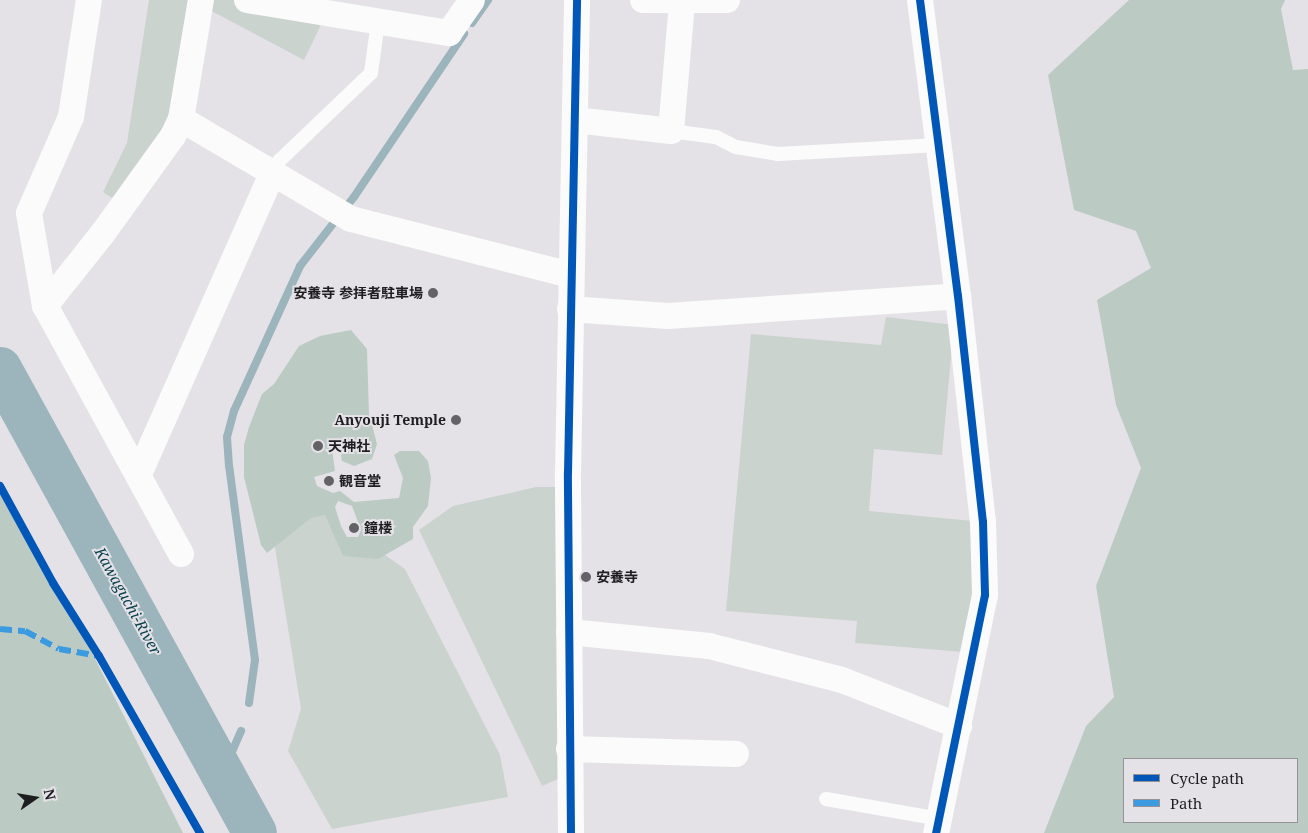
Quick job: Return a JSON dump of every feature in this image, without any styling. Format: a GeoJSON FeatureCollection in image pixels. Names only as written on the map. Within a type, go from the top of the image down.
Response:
{"type":"FeatureCollection","features":[{"type":"Feature","properties":{"kind":"street"},"geometry":{"type":"LineString","coordinates":[[89,0],[71,117],[29,213],[45,306],[181,554]]}},
{"type":"Feature","properties":{"kind":"street"},"geometry":{"type":"LineString","coordinates":[[45,306],[103,233],[172,136],[180,119],[201,0]]}},
{"type":"Feature","properties":{"kind":"street"},"geometry":{"type":"LineString","coordinates":[[246,0],[300,4],[449,34],[472,0]]}},
{"type":"Feature","properties":{"kind":"street"},"geometry":{"type":"LineString","coordinates":[[571,833],[569,749],[570,309],[577,0]]}},
{"type":"Feature","properties":{"kind":"street"},"geometry":{"type":"LineString","coordinates":[[643,0],[682,2],[727,0]]}},
{"type":"Feature","properties":{"kind":"street"},"geometry":{"type":"LineString","coordinates":[[920,0],[958,296],[983,522],[985,595],[960,726],[937,826]]}},
{"type":"Feature","properties":{"kind":"street"},"geometry":{"type":"LineString","coordinates":[[575,120],[671,131],[682,2]]}},
{"type":"Feature","properties":{"kind":"street"},"geometry":{"type":"LineString","coordinates":[[180,119],[340,213],[571,275]]}},
{"type":"Feature","properties":{"kind":"street"},"geometry":{"type":"LineString","coordinates":[[138,474],[272,174]]}},
{"type":"Feature","properties":{"kind":"street"},"geometry":{"type":"LineString","coordinates":[[570,309],[668,316],[958,296]]}},
{"type":"Feature","properties":{"kind":"street"},"geometry":{"type":"LineString","coordinates":[[569,632],[710,646],[842,680],[960,726]]}},
{"type":"Feature","properties":{"kind":"street"},"geometry":{"type":"LineString","coordinates":[[569,749],[736,754]]}},
{"type":"Feature","properties":{"kind":"lane"},"geometry":{"type":"LineString","coordinates":[[272,174],[279,161],[371,73],[378,21]]}},
{"type":"Feature","properties":{"kind":"lane"},"geometry":{"type":"LineString","coordinates":[[671,131],[716,137],[736,147],[778,154],[939,145]]}},
{"type":"Feature","properties":{"kind":"lane"},"geometry":{"type":"LineString","coordinates":[[826,800],[937,826]]}},
{"type":"Feature","properties":{"kind":"shaded area"},"geometry":{"type":"Polygon","coordinates":[[[149,0],[249,0],[327,12],[304,60],[200,5],[181,119],[123,205],[103,192],[127,143],[149,0]]]}},
{"type":"Feature","properties":{"kind":"shaded area"},"geometry":{"type":"Polygon","coordinates":[[[1129,0],[1285,0],[1281,9],[1293,70],[1308,69],[1308,833],[1044,833],[1086,726],[1114,697],[1096,586],[1141,468],[1116,405],[1097,300],[1151,268],[1136,231],[1074,210],[1048,75],[1129,0]]]}},
{"type":"Feature","properties":{"kind":"shaded area"},"geometry":{"type":"Polygon","coordinates":[[[886,317],[954,325],[942,455],[874,449],[869,511],[983,522],[975,653],[855,643],[857,621],[726,611],[751,334],[881,345],[886,317]]]}},
{"type":"Feature","properties":{"kind":"shaded area"},"geometry":{"type":"Polygon","coordinates":[[[351,330],[367,349],[369,414],[377,444],[372,459],[354,466],[342,461],[340,451],[332,449],[335,471],[314,477],[317,486],[333,493],[340,491],[354,502],[399,498],[403,478],[394,455],[400,451],[419,451],[428,461],[431,478],[428,506],[413,527],[413,539],[378,559],[343,556],[325,515],[311,518],[267,553],[261,545],[244,477],[244,445],[249,427],[262,394],[274,384],[299,346],[320,336],[351,330]],[[338,501],[335,507],[347,537],[358,537],[361,530],[352,506],[338,501]]]}},
{"type":"Feature","properties":{"kind":"shaded area"},"geometry":{"type":"Polygon","coordinates":[[[0,485],[77,623],[183,833],[0,833],[0,485]]]}},
{"type":"Feature","properties":{"kind":"shaded area"},"geometry":{"type":"Polygon","coordinates":[[[536,487],[557,487],[558,779],[542,786],[419,530],[453,506],[536,487]]]}},
{"type":"Feature","properties":{"kind":"shaded area"},"geometry":{"type":"Polygon","coordinates":[[[332,502],[341,543],[361,538],[405,569],[500,755],[508,797],[332,829],[288,751],[301,709],[271,523],[332,502]]]}},
{"type":"Feature","properties":{"kind":"waterway"},"geometry":{"type":"LineString","coordinates":[[472,23],[488,0]]}},
{"type":"Feature","properties":{"kind":"waterway"},"geometry":{"type":"LineString","coordinates":[[249,703],[255,660],[229,466],[227,437],[234,411],[300,266],[354,197],[464,34]]}},
{"type":"Feature","properties":{"kind":"waterway","name":"Kawaguchi-River"},"geometry":{"type":"LineString","coordinates":[[0,369],[255,833]]}},
{"type":"Feature","properties":{"kind":"waterway"},"geometry":{"type":"LineString","coordinates":[[222,775],[241,731]]}},
{"type":"Feature","properties":{"kind":"marked path"},"geometry":{"type":"LineString","coordinates":[[0,629],[25,631],[59,649],[99,656]]}},
{"type":"Feature","properties":{"kind":"cycle path"},"geometry":{"type":"LineString","coordinates":[[571,833],[568,473],[577,0]]}},
{"type":"Feature","properties":{"kind":"cycle path"},"geometry":{"type":"LineString","coordinates":[[920,0],[958,296],[983,522],[985,595],[936,833]]}},
{"type":"Feature","properties":{"kind":"cycle path"},"geometry":{"type":"LineString","coordinates":[[0,486],[53,583],[99,656],[200,833]]}},
{"type":"Feature","properties":{"kind":"place","name":"安養寺 参拝者駐車場"},"geometry":{"type":"Point","coordinates":[433,293]}},
{"type":"Feature","properties":{"kind":"place","name":"Anyouji Temple"},"geometry":{"type":"Point","coordinates":[456,420]}},
{"type":"Feature","properties":{"kind":"place","name":"天神社"},"geometry":{"type":"Point","coordinates":[318,446]}},
{"type":"Feature","properties":{"kind":"place","name":"観音堂"},"geometry":{"type":"Point","coordinates":[329,481]}},
{"type":"Feature","properties":{"kind":"place","name":"鐘楼"},"geometry":{"type":"Point","coordinates":[354,528]}},
{"type":"Feature","properties":{"kind":"place","name":"安養寺"},"geometry":{"type":"Point","coordinates":[586,577]}}]}
